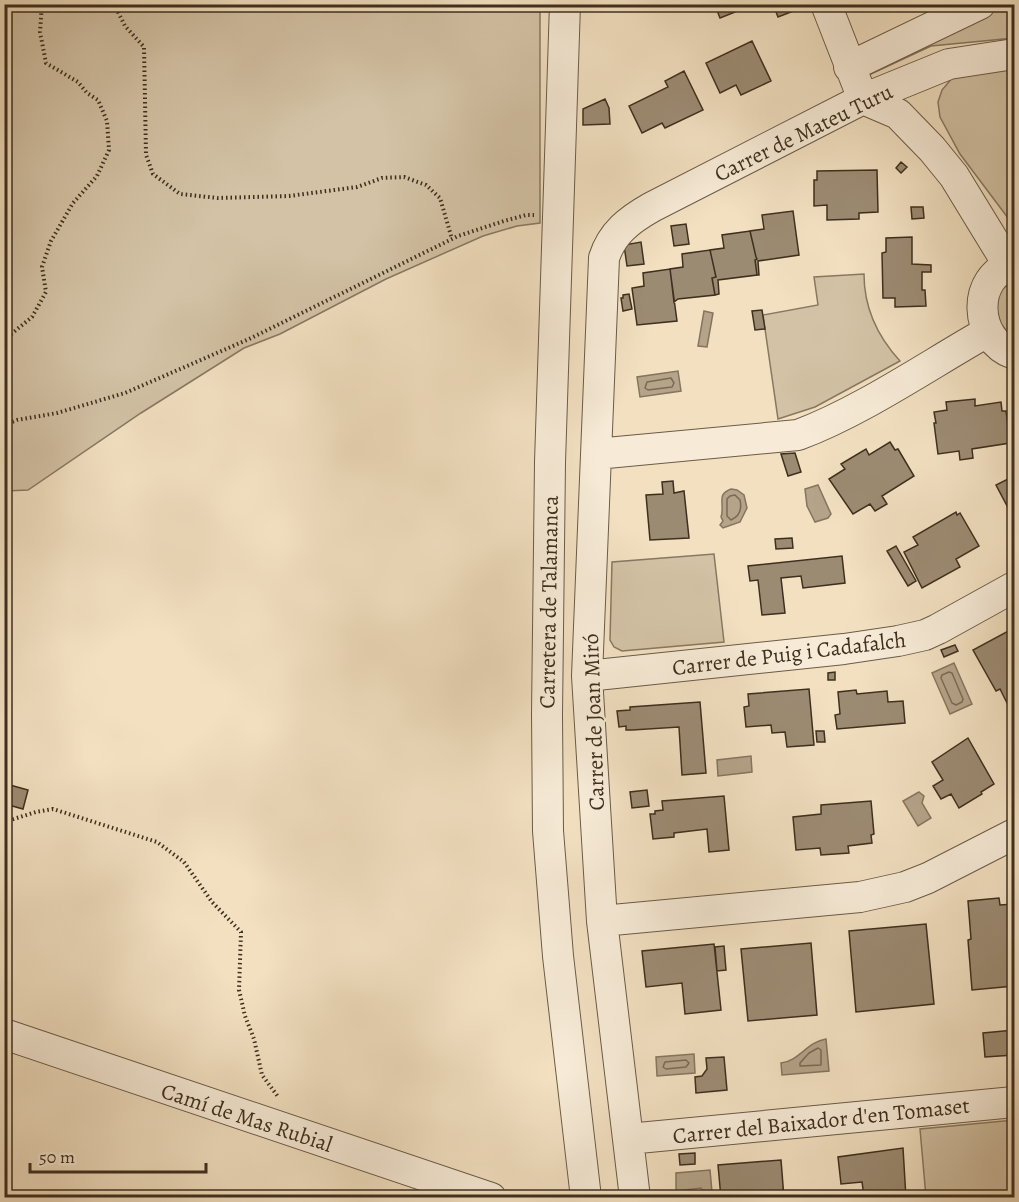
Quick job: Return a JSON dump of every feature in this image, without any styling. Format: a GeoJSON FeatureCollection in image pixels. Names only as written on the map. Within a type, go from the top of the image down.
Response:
{"type":"FeatureCollection","features":[{"type":"Feature","properties":{"kind":"street","name":"Carretera de Talamanca"},"geometry":{"type":"LineString","coordinates":[[565,4],[550,462],[548,831],[558,956],[586,1197]]}},
{"type":"Feature","properties":{"kind":"street"},"geometry":{"type":"LineString","coordinates":[[826,4],[863,99],[897,114],[932,149],[954,176],[1012,265],[997,274],[990,283],[983,298],[982,315],[987,332],[994,342],[1014,354]]}},
{"type":"Feature","properties":{"kind":"street","name":"Carrer de Mateu Turu"},"geometry":{"type":"LineString","coordinates":[[849,67],[980,4]]}},
{"type":"Feature","properties":{"kind":"street","name":"Carrer de Mateu Turu"},"geometry":{"type":"LineString","coordinates":[[609,244],[629,220],[863,99],[949,64],[1014,54]]}},
{"type":"Feature","properties":{"kind":"street","name":"Carrer de Joan Miró"},"geometry":{"type":"LineString","coordinates":[[609,244],[604,258],[588,676],[602,921],[635,1197]]}},
{"type":"Feature","properties":{"kind":"street"},"geometry":{"type":"LineString","coordinates":[[596,454],[798,435],[829,422],[875,397],[987,332]]}},
{"type":"Feature","properties":{"kind":"street","name":"Carrer de Puig i Cadafalch"},"geometry":{"type":"LineString","coordinates":[[588,676],[844,649],[898,641],[925,635],[1014,588]]}},
{"type":"Feature","properties":{"kind":"street"},"geometry":{"type":"LineString","coordinates":[[602,921],[882,893],[928,878],[1014,834]]}},
{"type":"Feature","properties":{"kind":"street","name":"Camí de Mas Rubial"},"geometry":{"type":"LineString","coordinates":[[4,1034],[491,1197]]}},
{"type":"Feature","properties":{"kind":"street","name":"Carrer del Baixador d'en Tomaset"},"geometry":{"type":"LineString","coordinates":[[628,1139],[1014,1102]]}},
{"type":"Feature","properties":{"kind":"path"},"geometry":{"type":"LineString","coordinates":[[4,340],[32,317],[46,292],[42,267],[51,241],[73,203],[97,176],[109,150],[107,121],[98,100],[87,93],[78,82],[46,63],[40,32],[42,4]]}},
{"type":"Feature","properties":{"kind":"path"},"geometry":{"type":"LineString","coordinates":[[114,4],[125,26],[144,47],[146,155],[153,174],[180,194],[218,198],[289,196],[357,187],[382,178],[404,177],[426,185],[440,198],[452,239]]}},
{"type":"Feature","properties":{"kind":"path"},"geometry":{"type":"LineString","coordinates":[[4,425],[17,420],[96,403],[136,389],[249,339],[452,239],[526,215],[559,216]]}},
{"type":"Feature","properties":{"kind":"path"},"geometry":{"type":"LineString","coordinates":[[4,822],[53,809],[157,842],[184,862],[212,902],[241,932],[239,990],[245,1016],[254,1039],[262,1075],[281,1102]]}},
{"type":"Feature","properties":{"kind":"shaded area"},"geometry":{"type":"Polygon","coordinates":[[[4,5],[540,5],[540,223],[517,226],[483,236],[386,279],[280,334],[244,348],[141,413],[28,490],[5,491],[4,5]]]}},
{"type":"Feature","properties":{"kind":"shaded area"},"geometry":{"type":"Polygon","coordinates":[[[1004,5],[1014,5],[1014,38],[931,46],[869,75],[868,71],[1004,5]]]}},
{"type":"Feature","properties":{"kind":"shaded area"},"geometry":{"type":"Polygon","coordinates":[[[1014,65],[1014,226],[960,154],[940,117],[938,102],[942,90],[953,77],[1014,65]]]}},
{"type":"Feature","properties":{"kind":"shaded area"},"geometry":{"type":"Polygon","coordinates":[[[864,274],[866,298],[873,321],[885,342],[900,361],[815,407],[778,419],[763,315],[818,305],[814,277],[864,274]]]}},
{"type":"Feature","properties":{"kind":"shaded area"},"geometry":{"type":"Polygon","coordinates":[[[1014,279],[1014,341],[995,316],[999,292],[1014,279]]]}},
{"type":"Feature","properties":{"kind":"shaded area"},"geometry":{"type":"Polygon","coordinates":[[[714,554],[724,642],[622,651],[614,647],[610,640],[612,562],[714,554]]]}},
{"type":"Feature","properties":{"kind":"shaded area"},"geometry":{"type":"Polygon","coordinates":[[[1014,1120],[1014,1197],[926,1197],[920,1129],[1014,1120]]]}},
{"type":"Feature","properties":{"kind":"water"},"geometry":{"type":"Polygon","coordinates":[[[704,311],[713,313],[707,347],[698,346],[704,311]]]}},
{"type":"Feature","properties":{"kind":"water"},"geometry":{"type":"Polygon","coordinates":[[[678,371],[681,391],[640,397],[637,377],[678,371]]]}},
{"type":"Feature","properties":{"kind":"water"},"geometry":{"type":"Polygon","coordinates":[[[818,485],[831,514],[828,518],[815,522],[807,506],[805,489],[818,485]]]}},
{"type":"Feature","properties":{"kind":"water"},"geometry":{"type":"Polygon","coordinates":[[[731,489],[744,495],[747,508],[740,522],[723,528],[720,525],[723,521],[721,517],[722,498],[724,493],[731,489]]]}},
{"type":"Feature","properties":{"kind":"water"},"geometry":{"type":"Polygon","coordinates":[[[954,663],[972,704],[950,714],[932,673],[954,663]]]}},
{"type":"Feature","properties":{"kind":"water"},"geometry":{"type":"Polygon","coordinates":[[[751,756],[752,772],[718,776],[717,760],[751,756]]]}},
{"type":"Feature","properties":{"kind":"water"},"geometry":{"type":"Polygon","coordinates":[[[919,792],[924,796],[922,803],[931,818],[918,826],[903,801],[919,792]]]}},
{"type":"Feature","properties":{"kind":"water"},"geometry":{"type":"Polygon","coordinates":[[[826,1039],[829,1071],[782,1075],[781,1063],[793,1059],[813,1044],[826,1039]]]}},
{"type":"Feature","properties":{"kind":"water"},"geometry":{"type":"Polygon","coordinates":[[[694,1054],[695,1073],[657,1076],[656,1057],[694,1054]]]}},
{"type":"Feature","properties":{"kind":"water"},"geometry":{"type":"Polygon","coordinates":[[[710,1170],[712,1192],[705,1193],[701,1188],[676,1191],[676,1173],[710,1170]]]}},
{"type":"Feature","properties":{"kind":"building"},"geometry":{"type":"Polygon","coordinates":[[[711,4],[755,4],[720,18],[716,8],[713,9],[711,4]]]}},
{"type":"Feature","properties":{"kind":"building"},"geometry":{"type":"Polygon","coordinates":[[[773,4],[794,4],[796,10],[778,17],[773,4]]]}},
{"type":"Feature","properties":{"kind":"building"},"geometry":{"type":"Polygon","coordinates":[[[752,41],[771,81],[741,95],[736,85],[720,93],[706,63],[752,41]]]}},
{"type":"Feature","properties":{"kind":"building"},"geometry":{"type":"Polygon","coordinates":[[[684,71],[703,110],[665,128],[662,123],[642,133],[629,106],[668,87],[665,81],[684,71]]]}},
{"type":"Feature","properties":{"kind":"building"},"geometry":{"type":"Polygon","coordinates":[[[605,99],[609,108],[610,124],[583,125],[583,109],[605,99]]]}},
{"type":"Feature","properties":{"kind":"building"},"geometry":{"type":"Polygon","coordinates":[[[901,162],[907,167],[901,173],[896,168],[901,162]]]}},
{"type":"Feature","properties":{"kind":"building"},"geometry":{"type":"Polygon","coordinates":[[[877,170],[878,212],[859,213],[859,219],[827,220],[827,205],[814,206],[814,180],[817,180],[817,171],[877,170]]]}},
{"type":"Feature","properties":{"kind":"building"},"geometry":{"type":"Polygon","coordinates":[[[911,207],[923,207],[924,218],[912,219],[911,207]]]}},
{"type":"Feature","properties":{"kind":"building"},"geometry":{"type":"Polygon","coordinates":[[[793,211],[799,255],[758,261],[759,275],[757,275],[755,260],[757,259],[750,231],[764,229],[762,215],[793,211]]]}},
{"type":"Feature","properties":{"kind":"building"},"geometry":{"type":"Polygon","coordinates":[[[686,224],[689,244],[674,246],[671,226],[686,224]]]}},
{"type":"Feature","properties":{"kind":"building"},"geometry":{"type":"Polygon","coordinates":[[[750,231],[757,259],[755,260],[757,275],[718,280],[719,294],[715,295],[712,278],[716,277],[710,250],[724,248],[722,235],[750,231]]]}},
{"type":"Feature","properties":{"kind":"building"},"geometry":{"type":"Polygon","coordinates":[[[912,237],[912,264],[931,265],[931,272],[922,272],[922,290],[925,290],[926,306],[895,307],[895,298],[883,298],[882,253],[886,252],[886,238],[912,237]]]}},
{"type":"Feature","properties":{"kind":"building"},"geometry":{"type":"Polygon","coordinates":[[[641,242],[644,264],[627,266],[624,245],[641,242]]]}},
{"type":"Feature","properties":{"kind":"building"},"geometry":{"type":"Polygon","coordinates":[[[710,250],[716,277],[712,278],[715,295],[678,299],[674,302],[670,269],[683,267],[682,254],[710,250]]]}},
{"type":"Feature","properties":{"kind":"building"},"geometry":{"type":"Polygon","coordinates":[[[670,269],[677,321],[637,325],[632,288],[644,286],[643,273],[670,269]]]}},
{"type":"Feature","properties":{"kind":"building"},"geometry":{"type":"Polygon","coordinates":[[[629,294],[632,309],[623,311],[621,298],[629,294]]]}},
{"type":"Feature","properties":{"kind":"building"},"geometry":{"type":"Polygon","coordinates":[[[762,310],[765,329],[755,330],[752,311],[762,310]]]}},
{"type":"Feature","properties":{"kind":"building"},"geometry":{"type":"Polygon","coordinates":[[[975,399],[975,406],[1001,402],[1002,411],[1006,411],[1010,443],[972,449],[973,458],[960,460],[959,451],[938,454],[934,412],[947,410],[946,402],[975,399]]]}},
{"type":"Feature","properties":{"kind":"building"},"geometry":{"type":"Polygon","coordinates":[[[890,442],[895,450],[898,449],[914,476],[882,496],[887,504],[875,511],[870,504],[853,514],[829,479],[845,469],[841,464],[866,449],[869,455],[890,442]]]}},
{"type":"Feature","properties":{"kind":"building"},"geometry":{"type":"Polygon","coordinates":[[[795,453],[801,472],[788,476],[781,454],[795,453]]]}},
{"type":"Feature","properties":{"kind":"building"},"geometry":{"type":"Polygon","coordinates":[[[1014,476],[1014,519],[996,485],[1014,476]]]}},
{"type":"Feature","properties":{"kind":"building"},"geometry":{"type":"Polygon","coordinates":[[[673,481],[674,493],[684,491],[689,538],[650,540],[646,495],[663,494],[662,482],[673,481]]]}},
{"type":"Feature","properties":{"kind":"building"},"geometry":{"type":"Polygon","coordinates":[[[956,512],[957,515],[960,513],[979,546],[956,559],[960,567],[922,588],[904,552],[918,545],[913,537],[956,512]]]}},
{"type":"Feature","properties":{"kind":"building"},"geometry":{"type":"Polygon","coordinates":[[[792,538],[793,548],[776,549],[775,539],[792,538]]]}},
{"type":"Feature","properties":{"kind":"building"},"geometry":{"type":"Polygon","coordinates":[[[896,546],[916,581],[908,586],[887,551],[896,546]]]}},
{"type":"Feature","properties":{"kind":"building"},"geometry":{"type":"Polygon","coordinates":[[[842,556],[845,583],[803,588],[801,576],[781,578],[785,613],[762,615],[758,580],[750,581],[748,566],[842,556]]]}},
{"type":"Feature","properties":{"kind":"building"},"geometry":{"type":"Polygon","coordinates":[[[1014,628],[1014,717],[1000,689],[996,691],[973,650],[1014,628]]]}},
{"type":"Feature","properties":{"kind":"building"},"geometry":{"type":"Polygon","coordinates":[[[955,645],[958,651],[944,657],[941,650],[955,645]]]}},
{"type":"Feature","properties":{"kind":"building"},"geometry":{"type":"Polygon","coordinates":[[[835,672],[835,680],[828,680],[828,673],[835,672]]]}},
{"type":"Feature","properties":{"kind":"building"},"geometry":{"type":"Polygon","coordinates":[[[809,689],[814,745],[787,747],[785,732],[772,733],[771,725],[746,727],[744,707],[749,706],[748,694],[809,689]]]}},
{"type":"Feature","properties":{"kind":"building"},"geometry":{"type":"Polygon","coordinates":[[[856,690],[857,694],[887,691],[888,702],[903,701],[905,723],[837,729],[835,715],[840,714],[838,692],[856,690]]]}},
{"type":"Feature","properties":{"kind":"building"},"geometry":{"type":"Polygon","coordinates":[[[700,702],[706,773],[682,775],[679,727],[626,730],[626,726],[619,727],[617,711],[630,710],[630,707],[700,702]]]}},
{"type":"Feature","properties":{"kind":"building"},"geometry":{"type":"Polygon","coordinates":[[[816,731],[824,731],[825,742],[817,742],[816,731]]]}},
{"type":"Feature","properties":{"kind":"building"},"geometry":{"type":"Polygon","coordinates":[[[968,738],[994,784],[959,808],[951,794],[941,799],[933,786],[943,780],[932,762],[968,738]]]}},
{"type":"Feature","properties":{"kind":"building"},"geometry":{"type":"Polygon","coordinates":[[[10,785],[28,790],[23,809],[5,804],[10,785]]]}},
{"type":"Feature","properties":{"kind":"building"},"geometry":{"type":"Polygon","coordinates":[[[647,790],[649,806],[632,808],[630,792],[647,790]]]}},
{"type":"Feature","properties":{"kind":"building"},"geometry":{"type":"Polygon","coordinates":[[[724,796],[729,850],[709,852],[707,829],[674,833],[674,837],[653,839],[650,814],[663,810],[662,801],[724,796]]]}},
{"type":"Feature","properties":{"kind":"building"},"geometry":{"type":"Polygon","coordinates":[[[871,801],[874,834],[871,835],[872,843],[848,846],[849,853],[821,855],[820,848],[796,850],[793,817],[821,814],[821,805],[871,801]]]}},
{"type":"Feature","properties":{"kind":"building"},"geometry":{"type":"Polygon","coordinates":[[[999,898],[1000,905],[1014,904],[1014,986],[972,990],[968,901],[999,898]]]}},
{"type":"Feature","properties":{"kind":"building"},"geometry":{"type":"Polygon","coordinates":[[[926,924],[934,1004],[856,1012],[849,931],[926,924]]]}},
{"type":"Feature","properties":{"kind":"building"},"geometry":{"type":"Polygon","coordinates":[[[811,943],[817,1015],[748,1021],[741,949],[811,943]]]}},
{"type":"Feature","properties":{"kind":"building"},"geometry":{"type":"Polygon","coordinates":[[[714,944],[721,1010],[685,1014],[682,983],[646,987],[642,951],[714,944]]]}},
{"type":"Feature","properties":{"kind":"building"},"geometry":{"type":"Polygon","coordinates":[[[724,946],[726,970],[717,971],[715,947],[724,946]]]}},
{"type":"Feature","properties":{"kind":"building"},"geometry":{"type":"Polygon","coordinates":[[[1014,1030],[1014,1055],[985,1057],[983,1033],[1014,1030]]]}},
{"type":"Feature","properties":{"kind":"building"},"geometry":{"type":"Polygon","coordinates":[[[724,1057],[727,1090],[696,1093],[695,1077],[702,1076],[707,1069],[706,1058],[724,1057]]]}},
{"type":"Feature","properties":{"kind":"building"},"geometry":{"type":"Polygon","coordinates":[[[903,1148],[906,1198],[878,1198],[877,1194],[864,1196],[862,1182],[841,1184],[838,1157],[903,1148]]]}},
{"type":"Feature","properties":{"kind":"building"},"geometry":{"type":"Polygon","coordinates":[[[695,1153],[695,1164],[680,1165],[679,1154],[695,1153]]]}},
{"type":"Feature","properties":{"kind":"building"},"geometry":{"type":"Polygon","coordinates":[[[781,1160],[784,1198],[721,1198],[718,1165],[781,1160]]]}},
{"type":"Feature","properties":{"kind":"building"},"geometry":{"type":"Polygon","coordinates":[[[283,1193],[284,1198],[240,1198],[239,1196],[283,1193]]]}}]}
